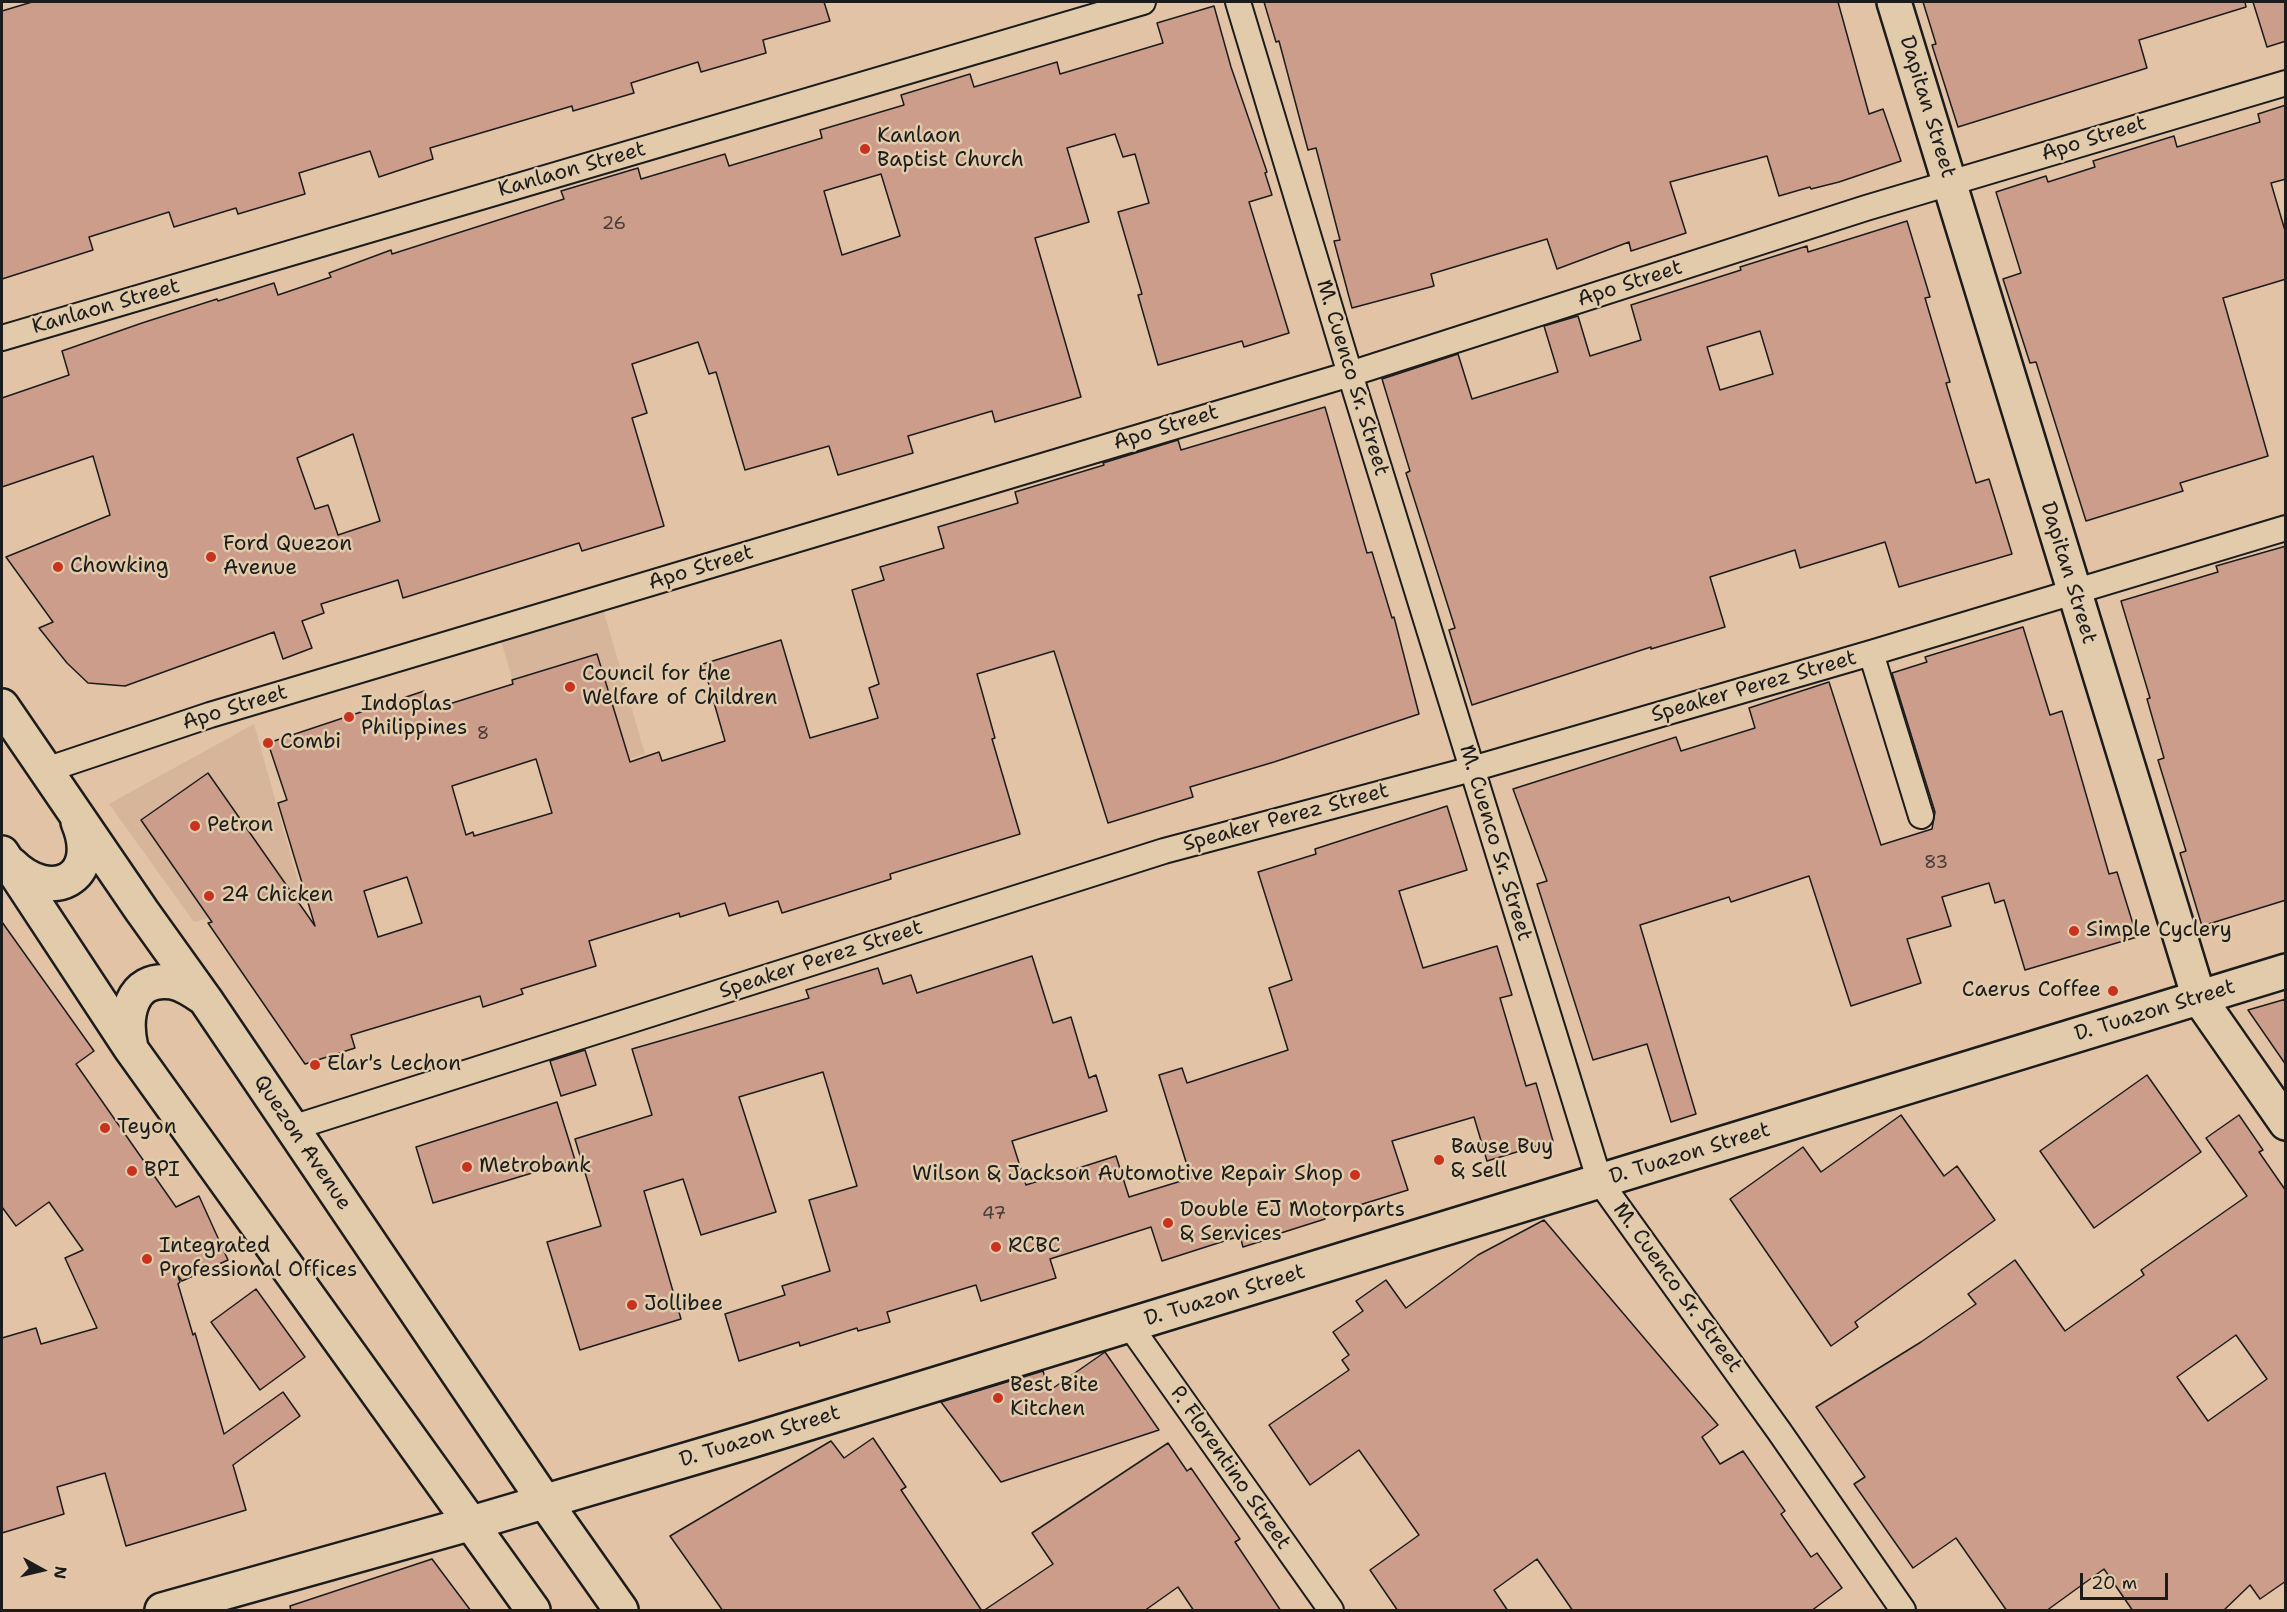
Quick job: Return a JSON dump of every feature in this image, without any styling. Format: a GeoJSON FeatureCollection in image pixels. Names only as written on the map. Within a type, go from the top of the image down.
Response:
{"type":"FeatureCollection","features":[{"type":"Feature","properties":{"kind":"street","name":"Kanlaon Street"},"geometry":{"type":"LineString","coordinates":[[2,338],[1143,2]]}},
{"type":"Feature","properties":{"kind":"street","name":"M. Cuenco Sr. Street"},"geometry":{"type":"LineString","coordinates":[[1238,2],[1350,374],[1600,1182],[1779,1431],[1903,1611]]}},
{"type":"Feature","properties":{"kind":"street","name":"Dapitan Street"},"geometry":{"type":"LineString","coordinates":[[1894,2],[2073,593],[2199,998],[2286,1123]]}},
{"type":"Feature","properties":{"kind":"street","name":"Apo Street"},"geometry":{"type":"LineString","coordinates":[[46,770],[210,715],[1350,374],[1950,182],[2286,83]]}},
{"type":"Feature","properties":{"kind":"street","name":"Speaker Perez Street"},"geometry":{"type":"LineString","coordinates":[[292,1128],[1164,851],[1472,769],[1871,653],[2286,528]]}},
{"type":"Feature","properties":{"kind":"street"},"geometry":{"type":"LineString","coordinates":[[1871,653],[1921,816]]}},
{"type":"Feature","properties":{"kind":"street","name":"Quezon Avenue"},"geometry":{"type":"LineString","coordinates":[[2,706],[206,999],[621,1611]]}},
{"type":"Feature","properties":{"kind":"street"},"geometry":{"type":"LineString","coordinates":[[3,856],[19,872],[38,881],[56,884],[73,877],[82,865],[85,849],[72,807]]}},
{"type":"Feature","properties":{"kind":"street"},"geometry":{"type":"LineString","coordinates":[[3,856],[131,1049],[533,1611]]}},
{"type":"Feature","properties":{"kind":"street","name":"D. Tuazon Street"},"geometry":{"type":"LineString","coordinates":[[162,1611],[545,1502],[1130,1326],[2286,971]]}},
{"type":"Feature","properties":{"kind":"street"},"geometry":{"type":"LineString","coordinates":[[131,1049],[127,1018],[130,1006],[141,990],[160,982],[171,982],[189,988],[206,999]]}},
{"type":"Feature","properties":{"kind":"street","name":"P. Florentino Street"},"geometry":{"type":"LineString","coordinates":[[1130,1326],[1331,1611]]}},
{"type":"Feature","properties":{"kind":"shaded area","name":"Council for the Welfare of Children"},"geometry":{"type":"Polygon","coordinates":[[[597,588],[645,754],[543,785],[495,620],[597,588]]]}},
{"type":"Feature","properties":{"kind":"shaded area"},"geometry":{"type":"Polygon","coordinates":[[[254,724],[301,892],[194,922],[109,804],[254,724]]]}},
{"type":"Feature","properties":{"kind":"building"},"geometry":{"type":"Polygon","coordinates":[[[32,2],[824,2],[830,21],[763,40],[766,53],[701,72],[698,62],[631,83],[634,93],[573,111],[572,106],[430,148],[433,159],[379,177],[370,151],[299,173],[305,194],[238,214],[236,208],[174,227],[169,212],[89,237],[93,250],[2,279],[2,11],[32,2]]]}},
{"type":"Feature","properties":{"kind":"building"},"geometry":{"type":"Polygon","coordinates":[[[1264,2],[1838,2],[1869,114],[1883,109],[1901,161],[1839,182],[1779,196],[1767,156],[1670,182],[1686,233],[1631,251],[1629,242],[1557,269],[1547,239],[1431,274],[1434,286],[1352,308],[1334,241],[1340,240],[1316,148],[1308,150],[1279,41],[1276,42],[1264,2]]]}},
{"type":"Feature","properties":{"kind":"building"},"geometry":{"type":"Polygon","coordinates":[[[1923,2],[2245,2],[2246,7],[2139,40],[2147,68],[1958,127],[1932,45],[1936,44],[1923,2]]]}},
{"type":"Feature","properties":{"kind":"building"},"geometry":{"type":"Polygon","coordinates":[[[2253,2],[2286,2],[2286,41],[2267,47],[2253,2]]]}},
{"type":"Feature","properties":{"kind":"building"},"geometry":{"type":"Polygon","coordinates":[[[1214,6],[1231,67],[1267,172],[1265,173],[1272,195],[1249,202],[1289,333],[1244,347],[1242,341],[1158,365],[1138,295],[1142,294],[1118,212],[1149,203],[1135,154],[1123,157],[1115,134],[1067,148],[1089,222],[1035,238],[1081,397],[995,422],[992,411],[908,436],[913,453],[838,475],[829,446],[745,470],[716,372],[709,374],[698,342],[632,364],[647,413],[632,418],[664,526],[582,551],[579,543],[403,598],[398,580],[321,604],[324,613],[302,621],[312,648],[283,659],[274,632],[125,686],[88,683],[67,663],[39,628],[53,622],[6,557],[110,515],[93,456],[2,487],[2,398],[69,375],[62,351],[142,323],[274,283],[278,295],[331,277],[329,273],[391,250],[392,254],[564,199],[561,191],[638,168],[641,179],[725,154],[729,166],[822,138],[820,130],[904,105],[901,95],[970,74],[974,87],[1057,62],[1060,74],[1163,43],[1157,23],[1214,6]],[[881,174],[824,191],[842,255],[900,236],[881,174]],[[353,434],[297,458],[315,509],[328,505],[338,535],[380,521],[353,434]]]}},
{"type":"Feature","properties":{"kind":"building"},"geometry":{"type":"Polygon","coordinates":[[[2286,105],[2286,179],[2271,183],[2286,234],[2286,279],[2223,298],[2268,456],[2180,483],[2183,491],[2086,521],[2036,362],[2030,363],[2003,279],[2021,273],[1996,192],[2046,176],[2048,182],[2095,167],[2093,161],[2174,136],[2177,147],[2260,122],[2258,114],[2286,105]]]}},
{"type":"Feature","properties":{"kind":"building"},"geometry":{"type":"Polygon","coordinates":[[[1907,221],[1930,297],[1925,298],[1950,382],[1946,383],[1976,483],[1989,479],[2012,554],[1899,587],[1885,542],[1800,568],[1795,550],[1710,577],[1725,627],[1651,649],[1651,647],[1472,705],[1449,630],[1455,628],[1406,473],[1410,471],[1382,379],[1458,354],[1472,399],[1558,372],[1544,326],[1578,316],[1590,356],[1641,340],[1631,305],[1807,246],[1808,252],[1907,221]],[[1760,331],[1707,347],[1720,390],[1773,374],[1760,331]]]}},
{"type":"Feature","properties":{"kind":"building"},"geometry":{"type":"Polygon","coordinates":[[[1325,407],[1367,553],[1372,552],[1392,618],[1394,617],[1419,714],[1190,787],[1193,797],[1108,823],[1054,651],[977,674],[995,738],[992,739],[1020,834],[890,874],[891,879],[782,913],[778,901],[729,916],[725,903],[680,917],[679,913],[589,941],[596,966],[521,989],[523,994],[483,1007],[480,996],[351,1035],[355,1048],[305,1064],[208,923],[212,922],[141,820],[208,773],[315,926],[278,803],[287,800],[268,743],[424,691],[430,710],[513,684],[512,680],[597,654],[630,762],[659,752],[662,761],[725,741],[703,664],[781,640],[810,738],[878,718],[869,688],[879,684],[852,590],[884,580],[880,567],[944,548],[938,527],[1018,503],[1015,492],[1178,440],[1181,450],[1325,407]],[[536,759],[452,786],[466,835],[473,832],[474,836],[552,813],[536,759]],[[407,877],[364,891],[378,937],[422,923],[407,877]]]}},
{"type":"Feature","properties":{"kind":"building"},"geometry":{"type":"Polygon","coordinates":[[[2286,546],[2286,900],[2202,926],[2180,853],[2186,851],[2158,760],[2164,758],[2147,699],[2150,698],[2121,601],[2218,572],[2216,566],[2286,546]]]}},
{"type":"Feature","properties":{"kind":"building"},"geometry":{"type":"Polygon","coordinates":[[[2023,627],[2050,715],[2062,711],[2109,874],[2117,872],[2137,937],[2025,970],[2004,900],[1995,903],[1989,883],[1942,897],[1951,926],[1907,939],[1921,983],[1851,1006],[1809,876],[1731,902],[1729,897],[1640,925],[1696,1114],[1671,1122],[1647,1044],[1593,1060],[1537,884],[1547,881],[1513,789],[1676,737],[1681,751],[1755,728],[1749,708],[1829,682],[1881,845],[1932,829],[1935,812],[1892,673],[1927,662],[1925,657],[2023,627]]]}},
{"type":"Feature","properties":{"kind":"building"},"geometry":{"type":"Polygon","coordinates":[[[1447,806],[1467,870],[1399,891],[1423,968],[1497,946],[1512,995],[1500,998],[1526,1086],[1536,1083],[1553,1141],[1487,1161],[1474,1117],[1392,1141],[1408,1190],[1324,1216],[1325,1219],[1281,1233],[1281,1235],[1243,1247],[1240,1236],[1162,1261],[1151,1227],[1050,1259],[1056,1278],[981,1301],[976,1285],[887,1312],[890,1322],[858,1331],[857,1328],[800,1346],[799,1342],[739,1361],[725,1314],[785,1295],[782,1286],[830,1271],[809,1200],[857,1186],[823,1072],[739,1097],[776,1212],[701,1235],[683,1179],[644,1191],[681,1319],[580,1350],[547,1242],[601,1226],[575,1139],[652,1115],[632,1049],[809,998],[806,990],[878,968],[883,984],[911,975],[917,993],[1032,956],[1053,1023],[1071,1017],[1089,1078],[1096,1075],[1107,1111],[1012,1141],[1026,1185],[1116,1156],[1129,1197],[1191,1178],[1159,1075],[1182,1068],[1187,1083],[1288,1050],[1269,988],[1292,980],[1258,872],[1316,854],[1315,849],[1447,806]]]}},
{"type":"Feature","properties":{"kind":"building"},"geometry":{"type":"Polygon","coordinates":[[[2,922],[94,1051],[76,1064],[176,1207],[199,1196],[228,1260],[182,1281],[178,1276],[180,1282],[178,1284],[193,1335],[195,1333],[224,1434],[283,1392],[300,1416],[233,1465],[246,1510],[126,1546],[105,1473],[57,1487],[64,1514],[2,1533],[2,1338],[36,1328],[41,1344],[97,1328],[65,1258],[83,1250],[49,1202],[16,1226],[2,1207],[2,922]]]}},
{"type":"Feature","properties":{"kind":"building"},"geometry":{"type":"Polygon","coordinates":[[[2286,999],[2286,1065],[2248,1010],[2286,999]]]}},
{"type":"Feature","properties":{"kind":"building"},"geometry":{"type":"Polygon","coordinates":[[[585,1050],[596,1085],[561,1096],[550,1061],[585,1050]]]}},
{"type":"Feature","properties":{"kind":"building"},"geometry":{"type":"Polygon","coordinates":[[[2147,1075],[2201,1152],[2094,1228],[2040,1151],[2147,1075]]]}},
{"type":"Feature","properties":{"kind":"building"},"geometry":{"type":"Polygon","coordinates":[[[557,1102],[575,1160],[433,1203],[416,1147],[557,1102]]]}},
{"type":"Feature","properties":{"kind":"building"},"geometry":{"type":"Polygon","coordinates":[[[1901,1115],[1944,1176],[1957,1166],[1995,1220],[1855,1322],[1858,1327],[1831,1346],[1730,1199],[1803,1147],[1821,1172],[1901,1115]]]}},
{"type":"Feature","properties":{"kind":"building"},"geometry":{"type":"Polygon","coordinates":[[[2239,1115],[2263,1150],[2259,1152],[2286,1191],[2286,1581],[2260,1599],[2250,1585],[2223,1611],[2133,1611],[2104,1569],[2046,1611],[2007,1611],[1956,1538],[1913,1568],[1854,1484],[1865,1477],[1816,1407],[1921,1342],[1976,1304],[1968,1294],[2015,1260],[2065,1331],[2144,1275],[2141,1270],[2247,1196],[2206,1138],[2239,1115]],[[2236,1335],[2177,1377],[2208,1421],[2267,1379],[2236,1335]]]}},
{"type":"Feature","properties":{"kind":"building"},"geometry":{"type":"Polygon","coordinates":[[[1544,1220],[1718,1425],[1702,1437],[1720,1464],[1743,1451],[1785,1511],[1781,1514],[1811,1557],[1817,1553],[1842,1588],[1811,1611],[1573,1611],[1537,1559],[1494,1590],[1508,1611],[1398,1611],[1370,1570],[1419,1535],[1359,1450],[1310,1485],[1269,1425],[1349,1370],[1342,1360],[1349,1355],[1333,1332],[1363,1311],[1356,1301],[1386,1280],[1406,1308],[1478,1255],[1544,1220]]]}},
{"type":"Feature","properties":{"kind":"building"},"geometry":{"type":"Polygon","coordinates":[[[256,1289],[305,1357],[260,1390],[211,1322],[256,1289]]]}},
{"type":"Feature","properties":{"kind":"building"},"geometry":{"type":"Polygon","coordinates":[[[1105,1352],[1159,1430],[1001,1482],[941,1402],[1043,1371],[1049,1391],[1105,1352]]]}},
{"type":"Feature","properties":{"kind":"building"},"geometry":{"type":"Polygon","coordinates":[[[873,1438],[906,1487],[901,1490],[982,1611],[723,1611],[670,1536],[831,1441],[844,1458],[873,1438]]]}},
{"type":"Feature","properties":{"kind":"building"},"geometry":{"type":"Polygon","coordinates":[[[1168,1443],[1187,1471],[1191,1468],[1240,1539],[1235,1542],[1281,1611],[1194,1611],[1178,1587],[1144,1611],[983,1611],[1053,1564],[1032,1533],[1168,1443]]]}},
{"type":"Feature","properties":{"kind":"building"},"geometry":{"type":"Polygon","coordinates":[[[432,1559],[471,1611],[291,1611],[290,1606],[432,1559]]]}},
{"type":"Feature","properties":{"kind":"place","name":"Kanlaon Baptist Church"},"geometry":{"type":"Point","coordinates":[865,149]}},
{"type":"Feature","properties":{"kind":"place","name":"Ford Quezon Avenue"},"geometry":{"type":"Point","coordinates":[211,557]}},
{"type":"Feature","properties":{"kind":"place","name":"Chowking"},"geometry":{"type":"Point","coordinates":[58,567]}},
{"type":"Feature","properties":{"kind":"place","name":"Council for the Welfare of Children"},"geometry":{"type":"Point","coordinates":[570,687]}},
{"type":"Feature","properties":{"kind":"place","name":"Indoplas Philippines"},"geometry":{"type":"Point","coordinates":[349,717]}},
{"type":"Feature","properties":{"kind":"place","name":"Combi"},"geometry":{"type":"Point","coordinates":[268,743]}},
{"type":"Feature","properties":{"kind":"place","name":"Petron"},"geometry":{"type":"Point","coordinates":[195,826]}},
{"type":"Feature","properties":{"kind":"place","name":"24 Chicken"},"geometry":{"type":"Point","coordinates":[209,896]}},
{"type":"Feature","properties":{"kind":"place","name":"Simple Cyclery"},"geometry":{"type":"Point","coordinates":[2074,931]}},
{"type":"Feature","properties":{"kind":"place","name":"Caerus Coffee"},"geometry":{"type":"Point","coordinates":[2113,991]}},
{"type":"Feature","properties":{"kind":"place","name":"Elar's Lechon"},"geometry":{"type":"Point","coordinates":[315,1065]}},
{"type":"Feature","properties":{"kind":"place","name":"Teyon"},"geometry":{"type":"Point","coordinates":[105,1128]}},
{"type":"Feature","properties":{"kind":"place","name":"Bause Buy & Sell"},"geometry":{"type":"Point","coordinates":[1439,1160]}},
{"type":"Feature","properties":{"kind":"place","name":"Metrobank"},"geometry":{"type":"Point","coordinates":[467,1167]}},
{"type":"Feature","properties":{"kind":"place","name":"BPI"},"geometry":{"type":"Point","coordinates":[132,1171]}},
{"type":"Feature","properties":{"kind":"place","name":"Wilson & Jackson Automotive Repair Shop"},"geometry":{"type":"Point","coordinates":[1355,1175]}},
{"type":"Feature","properties":{"kind":"place","name":"Double EJ Motorparts & Services"},"geometry":{"type":"Point","coordinates":[1168,1223]}},
{"type":"Feature","properties":{"kind":"place","name":"RCBC"},"geometry":{"type":"Point","coordinates":[996,1247]}},
{"type":"Feature","properties":{"kind":"place","name":"Integrated Professional Offices"},"geometry":{"type":"Point","coordinates":[147,1259]}},
{"type":"Feature","properties":{"kind":"place","name":"Jollibee"},"geometry":{"type":"Point","coordinates":[632,1305]}},
{"type":"Feature","properties":{"kind":"place","name":"Best Bite Kitchen"},"geometry":{"type":"Point","coordinates":[998,1398]}}]}
